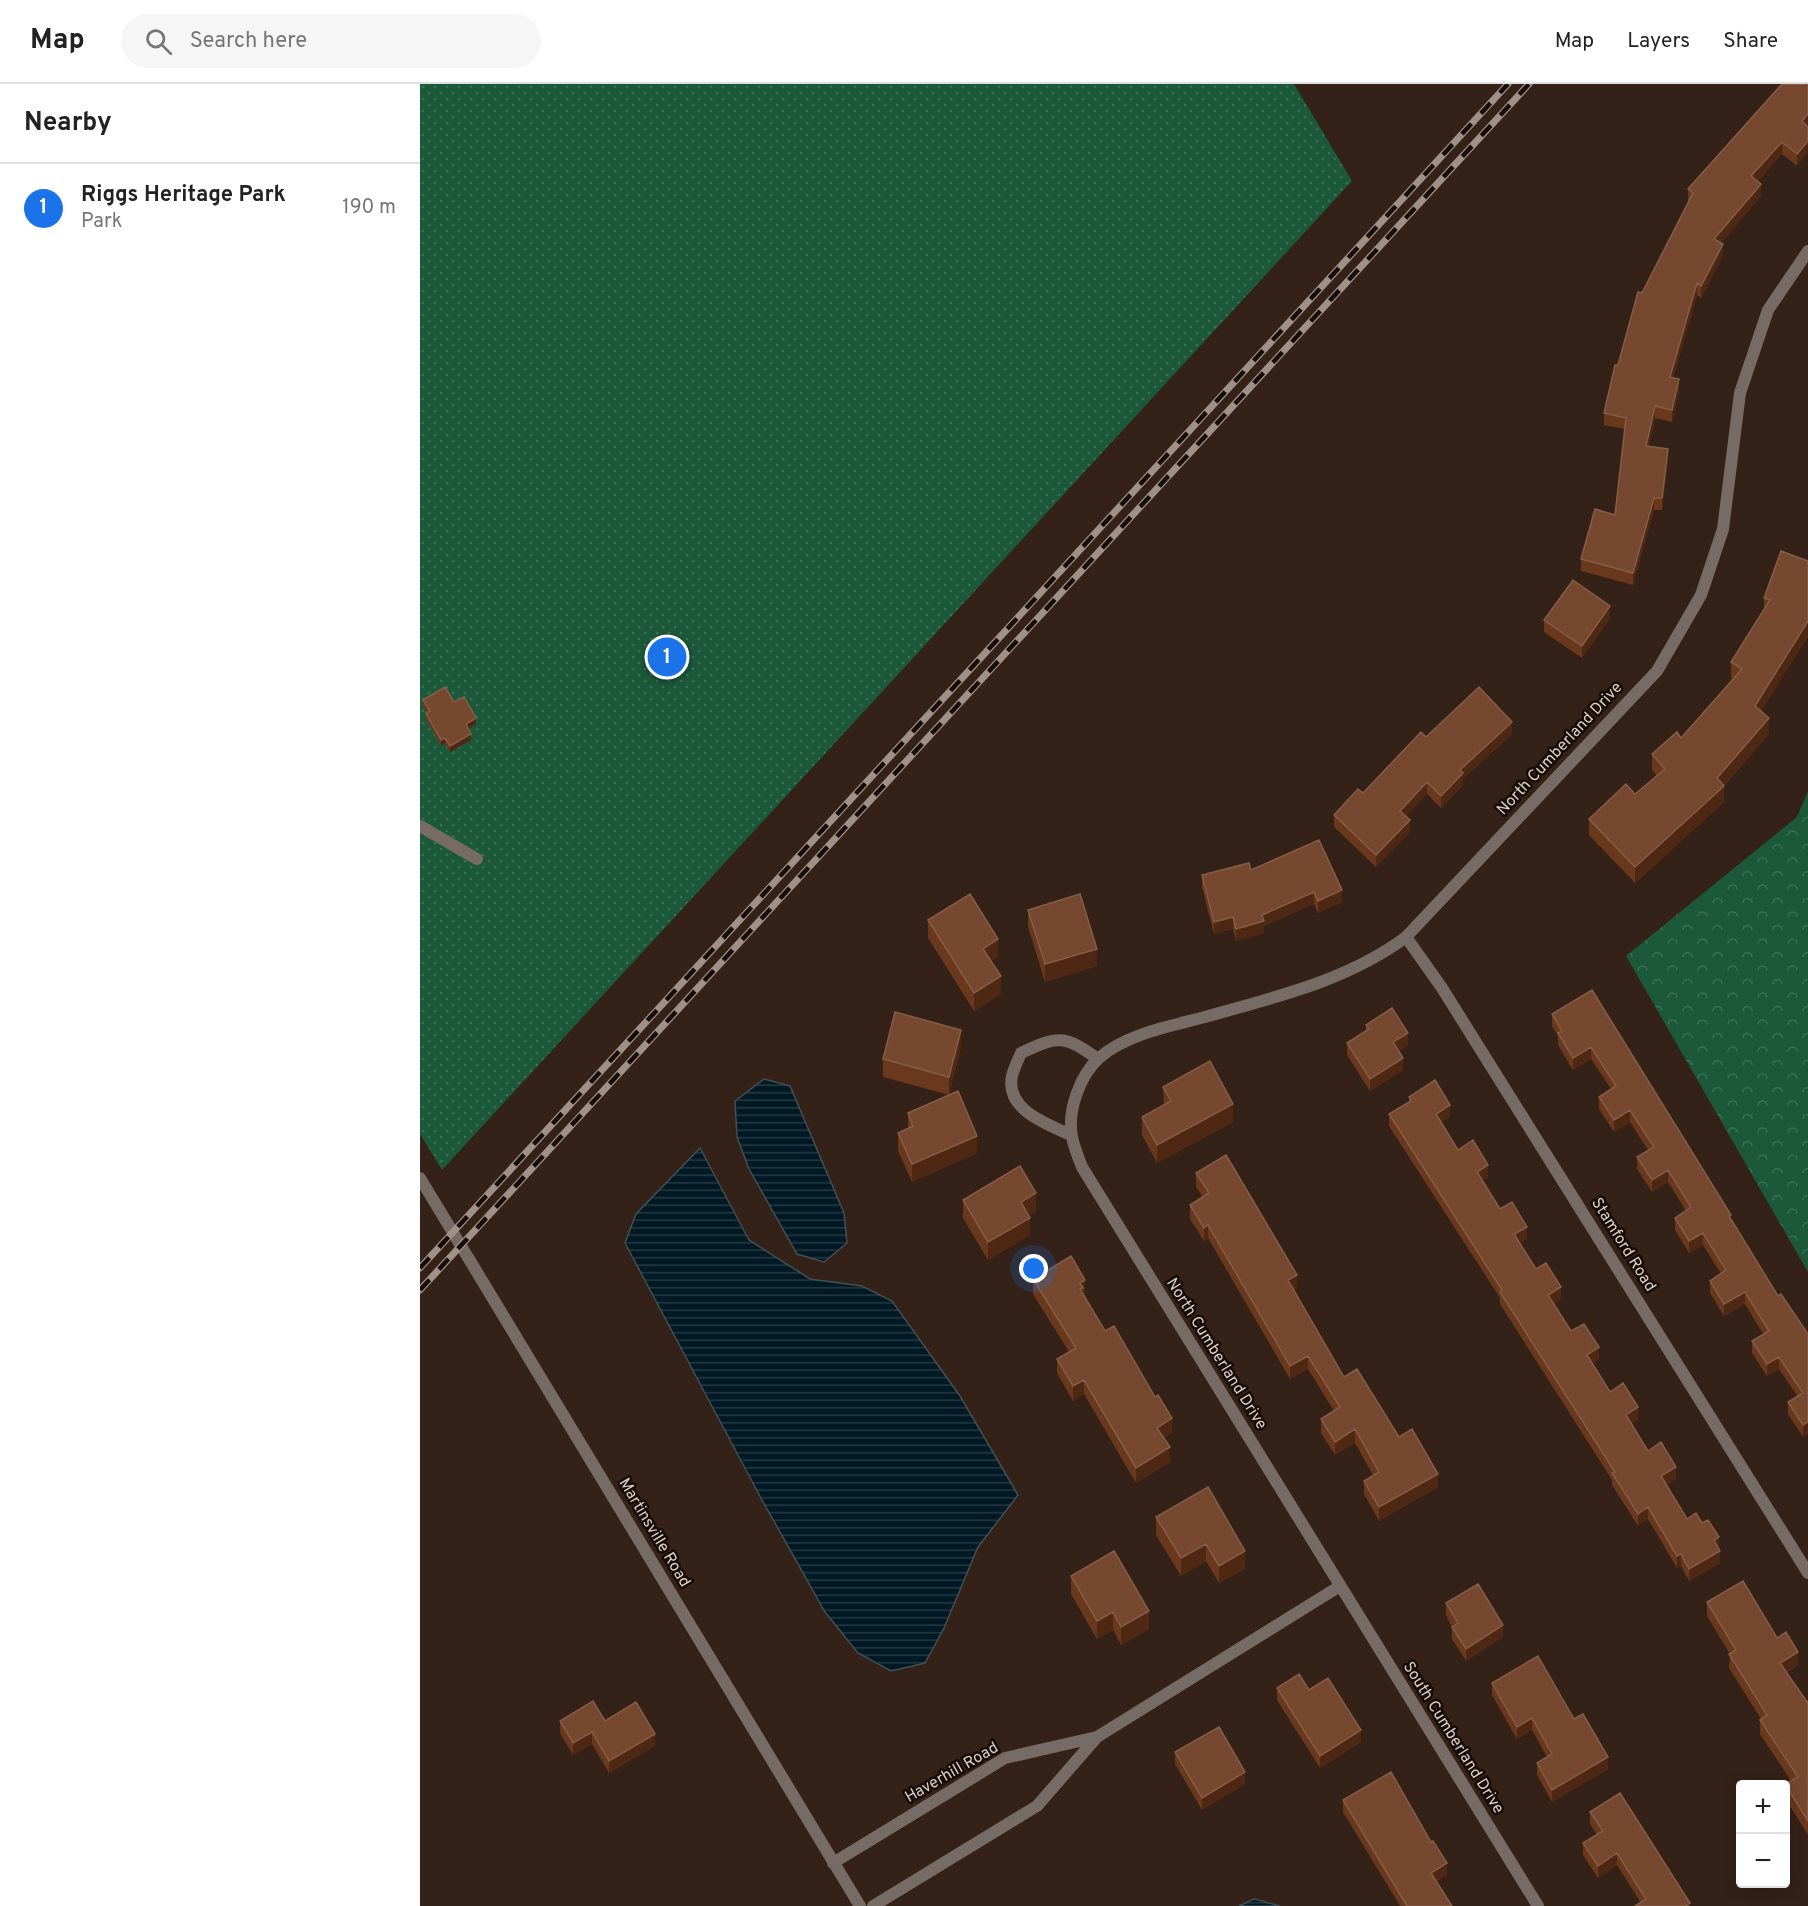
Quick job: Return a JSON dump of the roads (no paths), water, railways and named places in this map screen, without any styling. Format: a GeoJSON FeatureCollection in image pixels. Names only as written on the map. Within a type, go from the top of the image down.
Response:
{"type":"FeatureCollection","features":[{"type":"Feature","properties":{"kind":"street","name":"North Cumberland Drive"},"geometry":{"type":"LineString","coordinates":[[1340,1586],[1082,1167],[1071,1135],[1072,1114],[1078,1087],[1098,1059],[1115,1046],[1164,1028],[1281,996],[1348,973],[1379,957],[1406,937],[1657,671],[1701,595],[1722,529],[1740,393],[1768,310],[1808,251]]}},
{"type":"Feature","properties":{"kind":"street"},"geometry":{"type":"LineString","coordinates":[[420,826],[477,859]]}},
{"type":"Feature","properties":{"kind":"street","name":"Stamford Road"},"geometry":{"type":"LineString","coordinates":[[1406,937],[1442,988],[1808,1573]]}},
{"type":"Feature","properties":{"kind":"street"},"geometry":{"type":"LineString","coordinates":[[1071,1135],[1032,1117],[1013,1096],[1012,1076],[1021,1053],[1047,1041],[1071,1040],[1098,1059]]}},
{"type":"Feature","properties":{"kind":"street","name":"Martinsville Road"},"geometry":{"type":"LineString","coordinates":[[420,1178],[860,1906]]}},
{"type":"Feature","properties":{"kind":"street","name":"Haverhill Road"},"geometry":{"type":"LineString","coordinates":[[873,1906],[1037,1806],[1097,1737],[1340,1586]]}},
{"type":"Feature","properties":{"kind":"street","name":"South Cumberland Drive"},"geometry":{"type":"LineString","coordinates":[[1340,1586],[1538,1906]]}},
{"type":"Feature","properties":{"kind":"street","name":"Haverhill Road"},"geometry":{"type":"LineString","coordinates":[[833,1863],[1005,1758],[1097,1737]]}},
{"type":"Feature","properties":{"kind":"water"},"geometry":{"type":"Polygon","coordinates":[[[764,1079],[790,1086],[844,1213],[847,1243],[824,1262],[797,1254],[749,1169],[737,1137],[735,1101],[764,1079]]]}},
{"type":"Feature","properties":{"kind":"water"},"geometry":{"type":"Polygon","coordinates":[[[700,1148],[749,1240],[810,1279],[862,1286],[892,1301],[960,1396],[1018,1495],[978,1547],[944,1628],[925,1663],[891,1671],[858,1653],[825,1612],[762,1500],[625,1243],[636,1214],[700,1148]]]}},
{"type":"Feature","properties":{"kind":"water"},"geometry":{"type":"Polygon","coordinates":[[[1254,1899],[1280,1906],[1239,1906],[1254,1899]]]}},
{"type":"Feature","properties":{"kind":"railway"},"geometry":{"type":"LineString","coordinates":[[420,1268],[1508,84]]}},
{"type":"Feature","properties":{"kind":"railway"},"geometry":{"type":"LineString","coordinates":[[420,1290],[1529,84]]}},
{"type":"Feature","properties":{"kind":"place","name":"Riggs Heritage Park"},"geometry":{"type":"Point","coordinates":[667,657]}}]}
